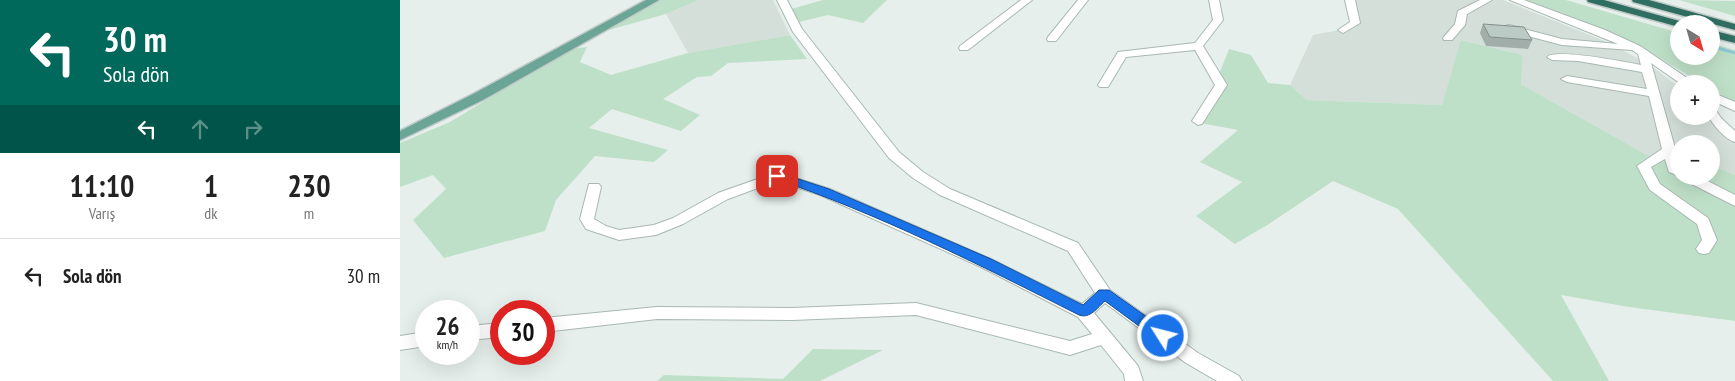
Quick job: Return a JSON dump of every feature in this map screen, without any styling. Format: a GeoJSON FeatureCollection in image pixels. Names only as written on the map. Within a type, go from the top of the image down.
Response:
{"type":"FeatureCollection","features":[{"type":"Feature","properties":{"kind":"highway"},"geometry":{"type":"LineString","coordinates":[[1592,0],[1670,22]]}},
{"type":"Feature","properties":{"kind":"highway"},"geometry":{"type":"LineString","coordinates":[[1637,0],[1735,27]]}},
{"type":"Feature","properties":{"kind":"highway"},"geometry":{"type":"LineString","coordinates":[[1663,0],[1735,21]]}},
{"type":"Feature","properties":{"kind":"highway"},"geometry":{"type":"LineString","coordinates":[[1720,36],[1735,40]]}},
{"type":"Feature","properties":{"kind":"main road"},"geometry":{"type":"LineString","coordinates":[[400,136],[478,97],[654,0]]}},
{"type":"Feature","properties":{"kind":"street"},"geometry":{"type":"LineString","coordinates":[[782,0],[797,30],[894,155],[918,175],[945,192],[1072,248],[1104,294],[1192,358],[1233,381]]}},
{"type":"Feature","properties":{"kind":"street"},"geometry":{"type":"LineString","coordinates":[[964,48],[1027,0]]}},
{"type":"Feature","properties":{"kind":"street"},"geometry":{"type":"LineString","coordinates":[[1052,39],[1083,0]]}},
{"type":"Feature","properties":{"kind":"street"},"geometry":{"type":"LineString","coordinates":[[1104,85],[1122,54],[1198,46],[1218,20],[1214,0]]}},
{"type":"Feature","properties":{"kind":"street"},"geometry":{"type":"LineString","coordinates":[[1343,30],[1355,23],[1350,0]]}},
{"type":"Feature","properties":{"kind":"street"},"geometry":{"type":"LineString","coordinates":[[1448,38],[1460,25],[1462,13],[1487,0]]}},
{"type":"Feature","properties":{"kind":"street"},"geometry":{"type":"LineString","coordinates":[[1515,0],[1601,32],[1639,51],[1676,75]]}},
{"type":"Feature","properties":{"kind":"street"},"geometry":{"type":"LineString","coordinates":[[1498,28],[1514,28],[1562,42],[1639,51]]}},
{"type":"Feature","properties":{"kind":"street"},"geometry":{"type":"LineString","coordinates":[[1198,46],[1221,85],[1198,120]]}},
{"type":"Feature","properties":{"kind":"street"},"geometry":{"type":"LineString","coordinates":[[1639,51],[1646,69],[1670,154]]}},
{"type":"Feature","properties":{"kind":"street"},"geometry":{"type":"LineString","coordinates":[[1552,57],[1578,58],[1646,69]]}},
{"type":"Feature","properties":{"kind":"street"},"geometry":{"type":"LineString","coordinates":[[1567,79],[1652,93]]}},
{"type":"Feature","properties":{"kind":"street"},"geometry":{"type":"LineString","coordinates":[[1720,100],[1735,107]]}},
{"type":"Feature","properties":{"kind":"street"},"geometry":{"type":"LineString","coordinates":[[1720,113],[1735,128]]}},
{"type":"Feature","properties":{"kind":"street"},"geometry":{"type":"LineString","coordinates":[[1720,124],[1735,138]]}},
{"type":"Feature","properties":{"kind":"street"},"geometry":{"type":"LineString","coordinates":[[1669,150],[1644,166],[1655,188],[1703,221],[1710,240],[1704,249]]}},
{"type":"Feature","properties":{"kind":"street"},"geometry":{"type":"LineString","coordinates":[[594,187],[587,219],[596,228],[619,235],[656,230],[678,221],[723,196],[777,176],[825,192],[978,259],[1084,312],[1132,371],[1134,381]]}},
{"type":"Feature","properties":{"kind":"street"},"geometry":{"type":"LineString","coordinates":[[1705,185],[1735,201]]}},
{"type":"Feature","properties":{"kind":"street"},"geometry":{"type":"LineString","coordinates":[[1084,312],[1104,294]]}},
{"type":"Feature","properties":{"kind":"street"},"geometry":{"type":"LineString","coordinates":[[555,324],[657,313],[792,314],[916,309],[1070,348],[1106,337]]}},
{"type":"Feature","properties":{"kind":"street"},"geometry":{"type":"LineString","coordinates":[[400,343],[415,341]]}},
{"type":"Feature","properties":{"kind":"shaded area"},"geometry":{"type":"Polygon","coordinates":[[[699,0],[773,0],[790,35],[688,53],[666,14],[699,0]]]}},
{"type":"Feature","properties":{"kind":"shaded area"},"geometry":{"type":"Polygon","coordinates":[[[1353,0],[1503,0],[1607,42],[1650,65],[1670,80],[1670,125],[1720,125],[1720,119],[1735,131],[1735,175],[1720,169],[1720,135],[1670,135],[1670,150],[1660,160],[1647,155],[1521,84],[1523,55],[1462,40],[1443,105],[1307,100],[1290,85],[1313,35],[1356,27],[1353,0]]]}},
{"type":"Feature","properties":{"kind":"green space"},"geometry":{"type":"Polygon","coordinates":[[[661,0],[699,0],[666,14],[598,33],[661,0]]]}},
{"type":"Feature","properties":{"kind":"green space"},"geometry":{"type":"Polygon","coordinates":[[[823,0],[887,0],[863,23],[828,15],[799,22],[791,9],[823,0]]]}},
{"type":"Feature","properties":{"kind":"green space"},"geometry":{"type":"Polygon","coordinates":[[[1518,0],[1566,0],[1670,30],[1670,64],[1639,46],[1579,20],[1518,0]]]}},
{"type":"Feature","properties":{"kind":"green space"},"geometry":{"type":"Polygon","coordinates":[[[1679,0],[1735,1],[1735,16],[1679,0]]]}},
{"type":"Feature","properties":{"kind":"green space"},"geometry":{"type":"Polygon","coordinates":[[[790,35],[807,59],[728,63],[711,76],[697,77],[663,99],[700,115],[681,131],[612,109],[589,128],[668,150],[654,162],[595,156],[556,200],[545,231],[444,258],[413,220],[446,189],[433,175],[400,187],[400,143],[450,122],[570,49],[587,47],[580,62],[611,75],[688,53],[790,35]]]}},
{"type":"Feature","properties":{"kind":"green space"},"geometry":{"type":"Polygon","coordinates":[[[1461,40],[1523,55],[1521,84],[1647,155],[1659,160],[1670,150],[1670,185],[1720,185],[1720,169],[1735,175],[1735,321],[1629,307],[1561,295],[1609,381],[1553,381],[1398,209],[1333,181],[1269,224],[1235,244],[1196,216],[1242,182],[1200,162],[1238,130],[1200,123],[1229,49],[1251,55],[1268,83],[1290,85],[1307,100],[1442,105],[1461,40]]]}},
{"type":"Feature","properties":{"kind":"green space"},"geometry":{"type":"Polygon","coordinates":[[[1720,46],[1735,50],[1735,103],[1720,94],[1720,75],[1688,75],[1671,65],[1720,65],[1720,46]]]}},
{"type":"Feature","properties":{"kind":"green space"},"geometry":{"type":"Polygon","coordinates":[[[813,349],[883,350],[820,381],[657,381],[664,375],[783,379],[813,349]]]}},
{"type":"Feature","properties":{"kind":"building"},"geometry":{"type":"Polygon","coordinates":[[[1483,24],[1524,27],[1532,40],[1490,37],[1483,24]]]}},
{"type":"Feature","properties":{"kind":"waterway"},"geometry":{"type":"LineString","coordinates":[[1720,49],[1735,53]]}},
{"type":"Feature","properties":{"kind":"route"},"geometry":{"type":"LineString","coordinates":[[777,176],[825,192],[986,263],[1084,312],[1104,294],[1163,336]]}}]}
